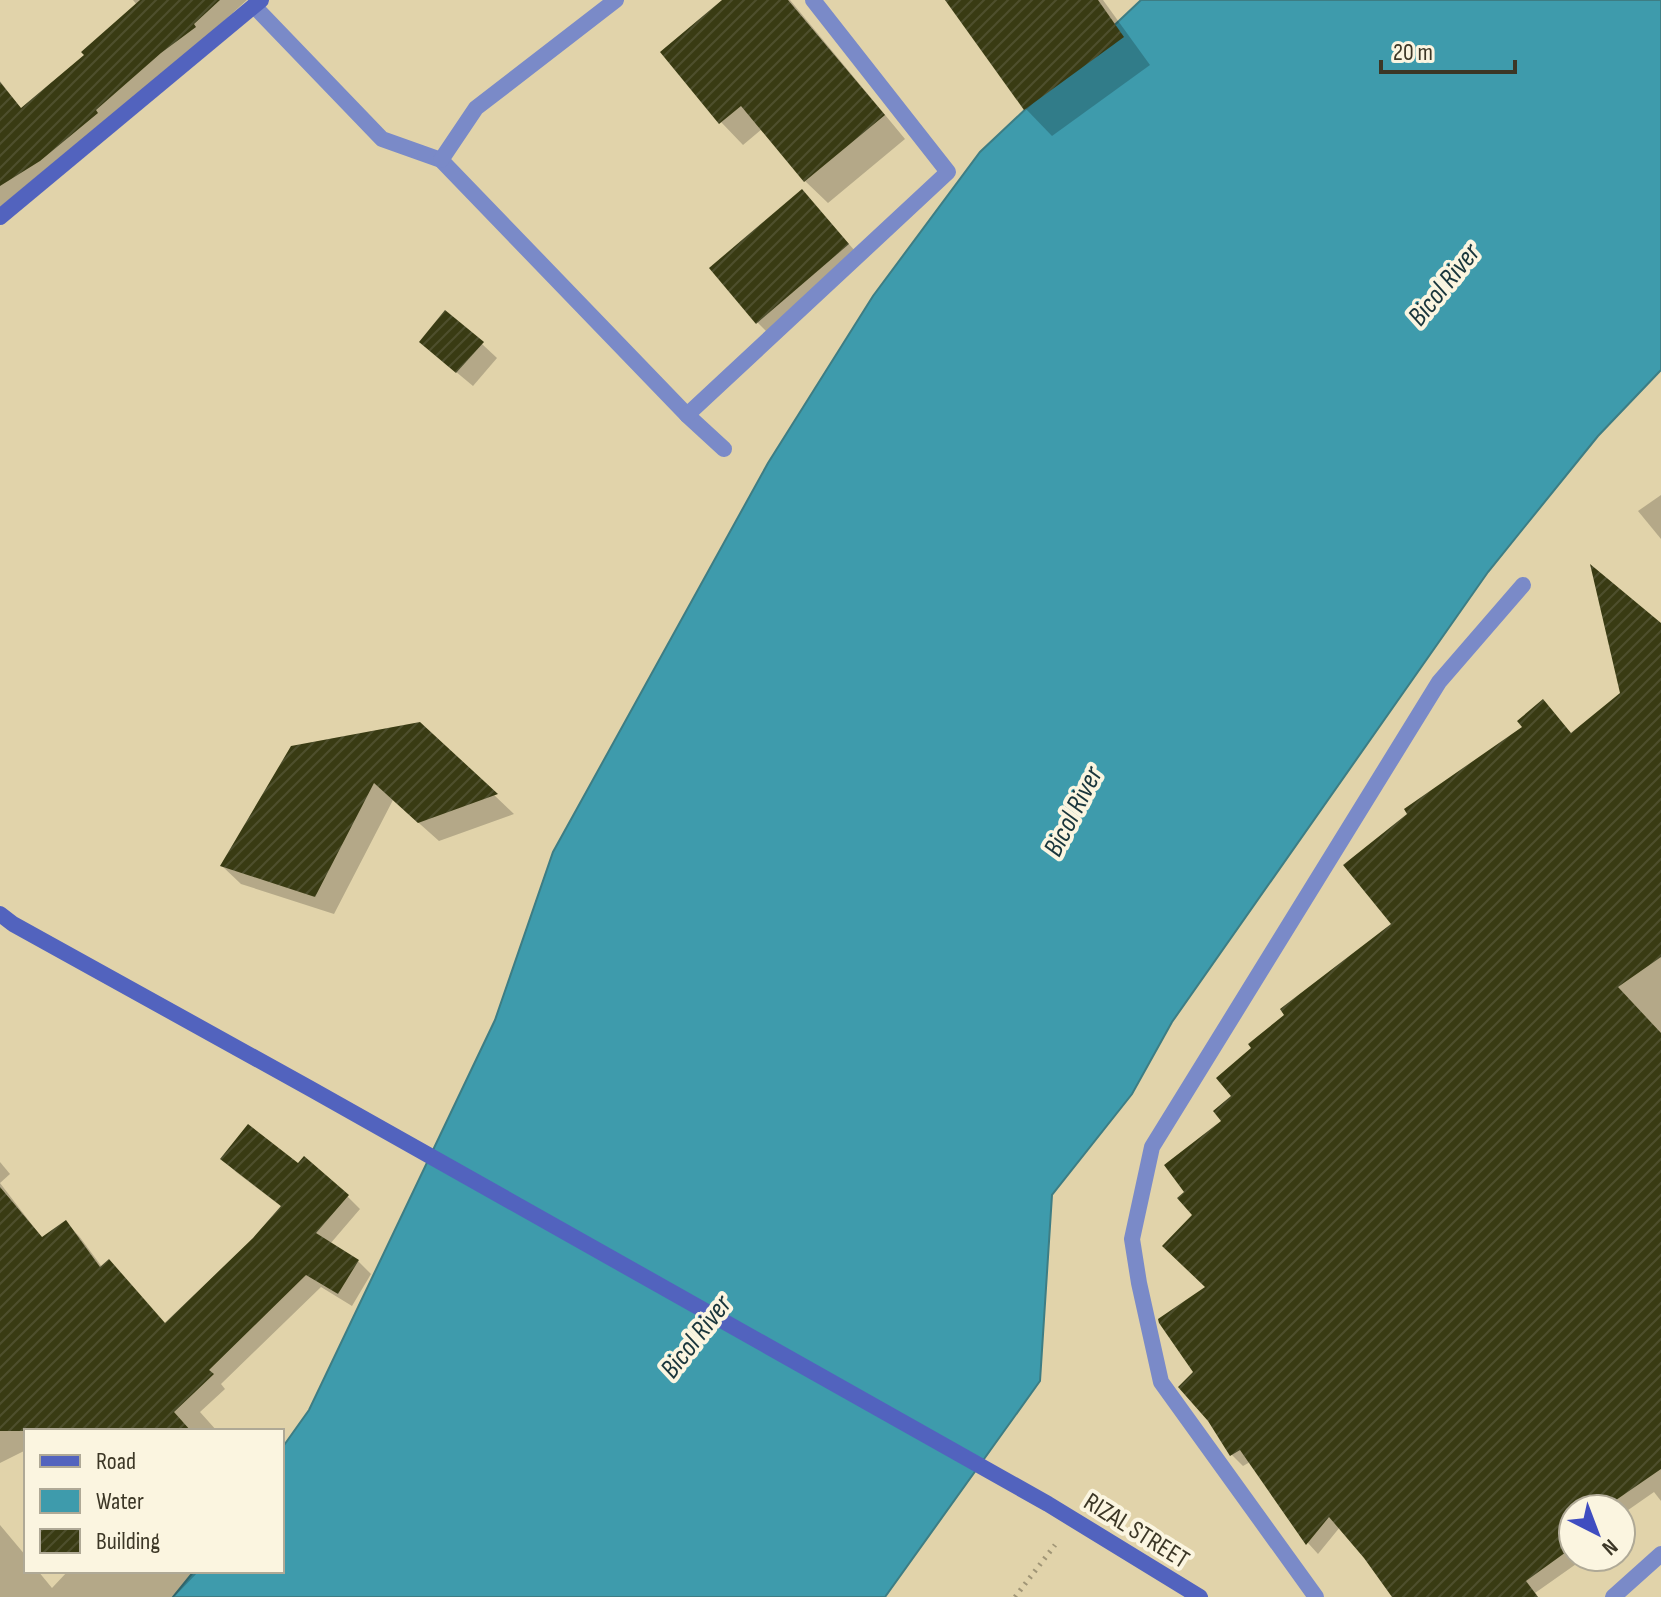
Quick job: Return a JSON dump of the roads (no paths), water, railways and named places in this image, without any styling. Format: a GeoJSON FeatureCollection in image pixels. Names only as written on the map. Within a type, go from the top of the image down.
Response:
{"type":"FeatureCollection","features":[{"type":"Feature","properties":{"kind":"main road"},"geometry":{"type":"LineString","coordinates":[[0,217],[257,3]]}},
{"type":"Feature","properties":{"kind":"main road","name":"RIZAL STREET"},"geometry":{"type":"LineString","coordinates":[[0,914],[1048,1504],[1200,1597]]}},
{"type":"Feature","properties":{"kind":"street"},"geometry":{"type":"LineString","coordinates":[[441,160],[476,108],[616,0]]}},
{"type":"Feature","properties":{"kind":"street"},"geometry":{"type":"LineString","coordinates":[[687,415],[948,172],[813,0]]}},
{"type":"Feature","properties":{"kind":"street"},"geometry":{"type":"LineString","coordinates":[[257,3],[382,139],[441,160],[687,415],[724,449]]}},
{"type":"Feature","properties":{"kind":"street"},"geometry":{"type":"LineString","coordinates":[[1316,1597],[1161,1382],[1132,1239],[1152,1147],[1439,682],[1523,585]]}},
{"type":"Feature","properties":{"kind":"street"},"geometry":{"type":"LineString","coordinates":[[1613,1597],[1661,1554]]}},
{"type":"Feature","properties":{"kind":"water","name":"Bicol River"},"geometry":{"type":"Polygon","coordinates":[[[1141,0],[1661,0],[1661,370],[1598,436],[1488,572],[1172,1022],[1132,1094],[1052,1195],[1040,1381],[885,1597],[173,1597],[192,1573],[284,1573],[284,1445],[309,1410],[495,1020],[553,852],[768,463],[873,296],[980,152],[1141,0]]]}}]}
